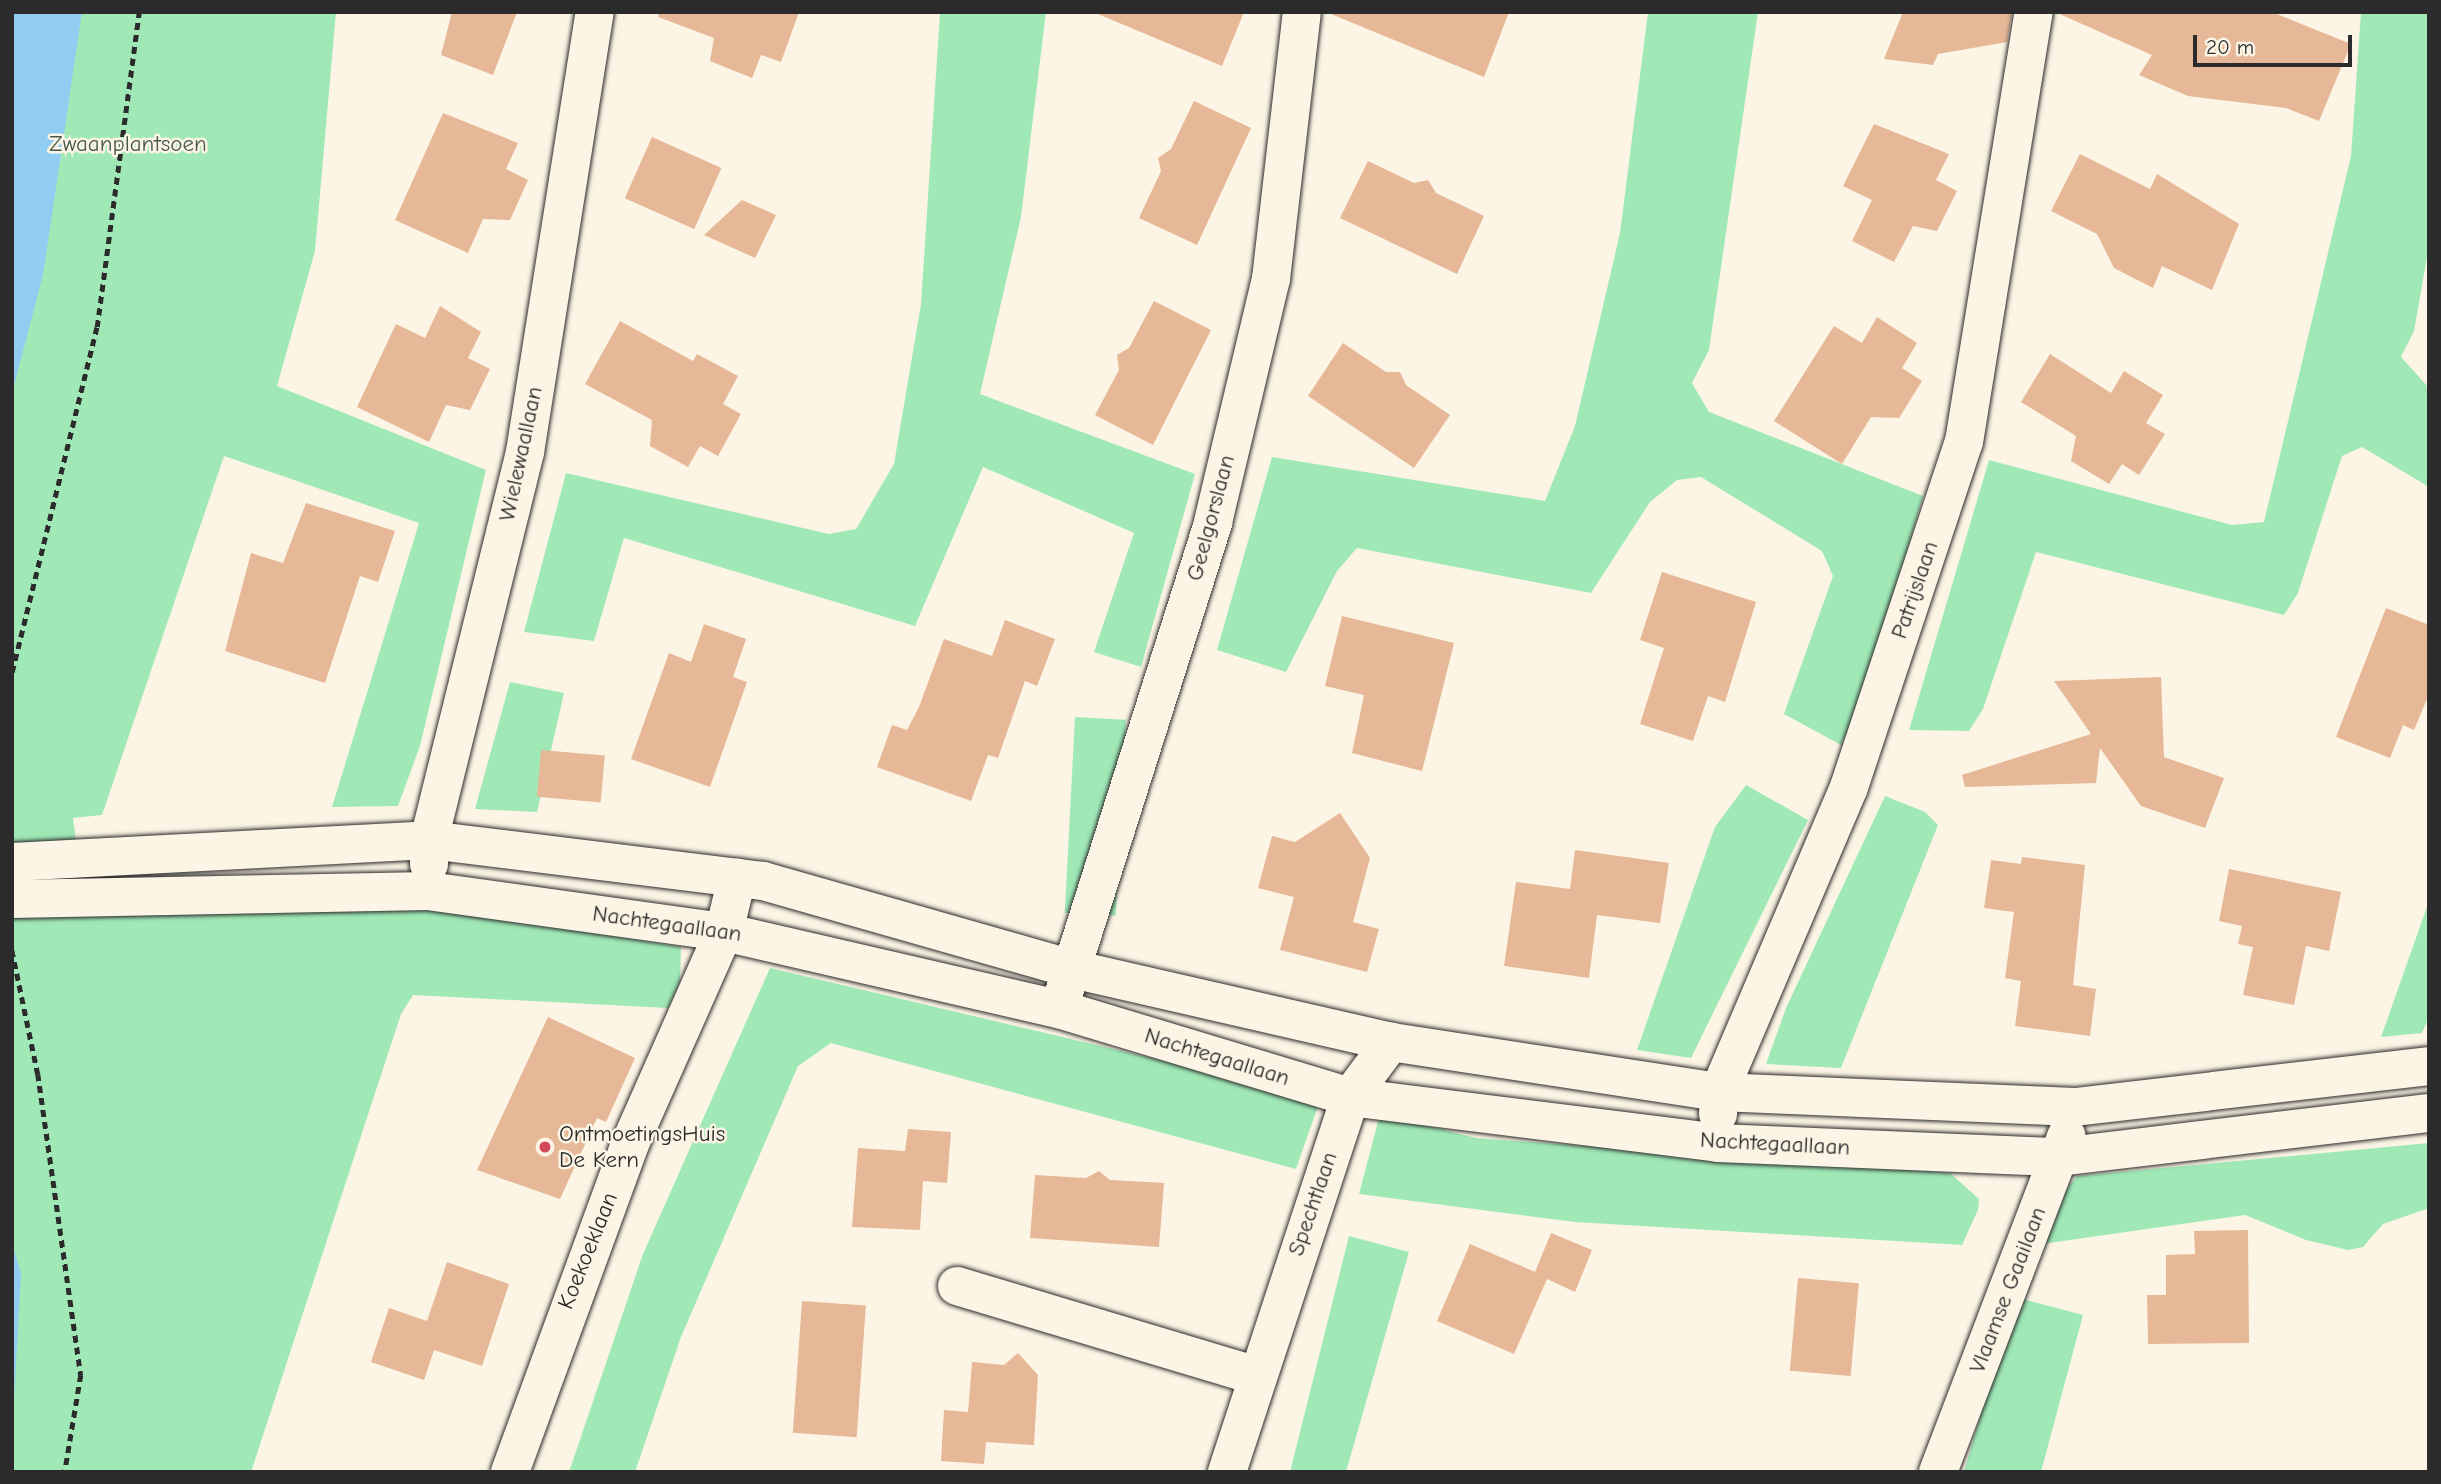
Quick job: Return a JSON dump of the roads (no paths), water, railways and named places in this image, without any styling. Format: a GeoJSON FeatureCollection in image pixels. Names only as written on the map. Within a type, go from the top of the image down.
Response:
{"type":"FeatureCollection","features":[{"type":"Feature","properties":{"kind":"street","name":"Wielewaallaan"},"geometry":{"type":"LineString","coordinates":[[428,891],[429,840],[525,453],[595,12]]}},
{"type":"Feature","properties":{"kind":"street","name":"Geelgorslaan"},"geometry":{"type":"LineString","coordinates":[[1062,1010],[1068,968],[1213,522],[1274,265],[1302,12]]}},
{"type":"Feature","properties":{"kind":"street","name":"Patrijslaan"},"geometry":{"type":"LineString","coordinates":[[1718,1143],[1718,1092],[1849,787],[1964,442],[2034,12]]}},
{"type":"Feature","properties":{"kind":"street"},"geometry":{"type":"LineString","coordinates":[[12,862],[429,840],[737,878],[1068,968],[1391,1042],[1718,1092],[2075,1107],[2429,1066]]}},
{"type":"Feature","properties":{"kind":"street","name":"Koekoeklaan"},"geometry":{"type":"LineString","coordinates":[[510,1472],[624,1158],[724,932],[737,878]]}},
{"type":"Feature","properties":{"kind":"street","name":"Nachtegaallaan"},"geometry":{"type":"LineString","coordinates":[[12,899],[428,891],[724,932],[1062,1010],[1350,1097],[1718,1143],[2059,1157],[2429,1113]]}},
{"type":"Feature","properties":{"kind":"street","name":"Spechtlaan"},"geometry":{"type":"LineString","coordinates":[[1227,1472],[1254,1375],[1350,1097],[1391,1042]]}},
{"type":"Feature","properties":{"kind":"street","name":"Vlaamse Gaailaan"},"geometry":{"type":"LineString","coordinates":[[1938,1472],[2059,1157],[2075,1107]]}},
{"type":"Feature","properties":{"kind":"street"},"geometry":{"type":"LineString","coordinates":[[957,1286],[1254,1375]]}},
{"type":"Feature","properties":{"kind":"water"},"geometry":{"type":"Polygon","coordinates":[[[12,12],[82,12],[43,275],[12,393],[12,12]]]}},
{"type":"Feature","properties":{"kind":"water"},"geometry":{"type":"Polygon","coordinates":[[[12,1242],[21,1274],[12,1437],[12,1242]]]}},
{"type":"Feature","properties":{"kind":"place","name":"OntmoetingsHuis De Kern"},"geometry":{"type":"Point","coordinates":[545,1147]}},
{"type":"Feature","properties":{"kind":"park label","name":"Zwaanplantsoen"},"geometry":{"type":"Point","coordinates":[128,144]}}]}
